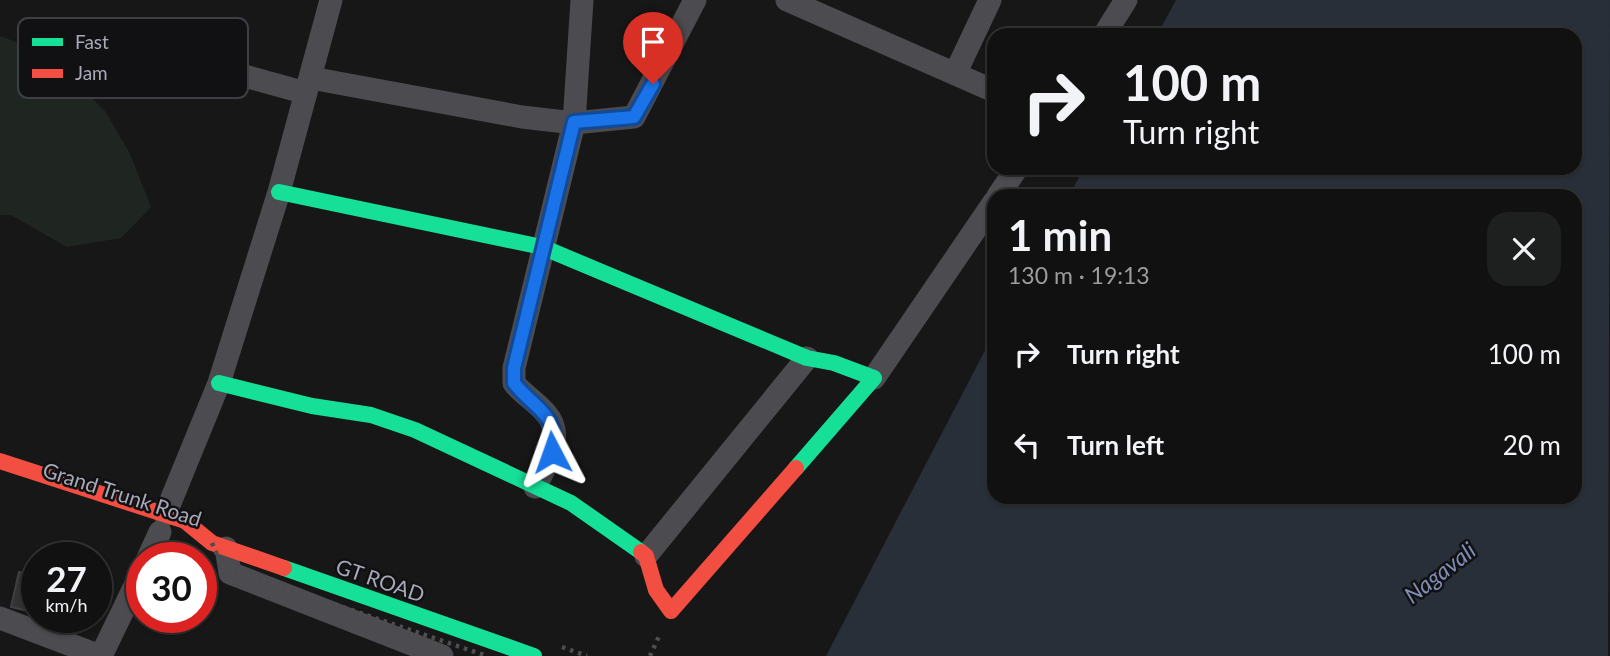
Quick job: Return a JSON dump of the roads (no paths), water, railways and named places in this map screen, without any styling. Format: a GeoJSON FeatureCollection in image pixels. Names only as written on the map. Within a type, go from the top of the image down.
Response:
{"type":"FeatureCollection","features":[{"type":"Feature","properties":{"kind":"street"},"geometry":{"type":"LineString","coordinates":[[153,542],[219,383],[279,192],[331,0]]}},
{"type":"Feature","properties":{"kind":"street"},"geometry":{"type":"LineString","coordinates":[[535,487],[552,452],[555,437],[550,418],[514,383],[514,368],[574,122],[582,0]]}},
{"type":"Feature","properties":{"kind":"street"},"geometry":{"type":"LineString","coordinates":[[248,71],[308,85],[522,117],[574,122],[634,117],[695,0]]}},
{"type":"Feature","properties":{"kind":"street"},"geometry":{"type":"LineString","coordinates":[[787,0],[987,88]]}},
{"type":"Feature","properties":{"kind":"street"},"geometry":{"type":"LineString","coordinates":[[955,74],[990,0]]}},
{"type":"Feature","properties":{"kind":"street"},"geometry":{"type":"LineString","coordinates":[[1108,28],[1126,0]]}},
{"type":"Feature","properties":{"kind":"street"},"geometry":{"type":"LineString","coordinates":[[279,192],[542,247],[807,358],[834,363],[874,378]]}},
{"type":"Feature","properties":{"kind":"street"},"geometry":{"type":"LineString","coordinates":[[219,383],[312,406],[371,415],[415,430],[571,503],[646,556],[656,590],[671,611],[874,378],[987,212]]}},
{"type":"Feature","properties":{"kind":"street"},"geometry":{"type":"LineString","coordinates":[[646,556],[807,358]]}},
{"type":"Feature","properties":{"kind":"street","name":"Grand Trunk Road"},"geometry":{"type":"LineString","coordinates":[[0,461],[158,525],[193,526],[219,545]]}},
{"type":"Feature","properties":{"kind":"street","name":"Grand Trunk Road"},"geometry":{"type":"LineString","coordinates":[[0,477],[98,510]]}},
{"type":"Feature","properties":{"kind":"street"},"geometry":{"type":"LineString","coordinates":[[219,545],[230,573],[442,656]]}},
{"type":"Feature","properties":{"kind":"street","name":"GT ROAD"},"geometry":{"type":"LineString","coordinates":[[219,545],[534,656]]}},
{"type":"Feature","properties":{"kind":"street"},"geometry":{"type":"LineString","coordinates":[[0,618],[101,656],[126,604]]}},
{"type":"Feature","properties":{"kind":"water","name":"Nagavali"},"geometry":{"type":"Polygon","coordinates":[[[1176,0],[1610,0],[1608,656],[826,656],[987,346],[987,504],[1582,504],[1582,189],[1073,189],[1080,175],[1582,175],[1582,28],[1161,28],[1176,0]]]}}]}
